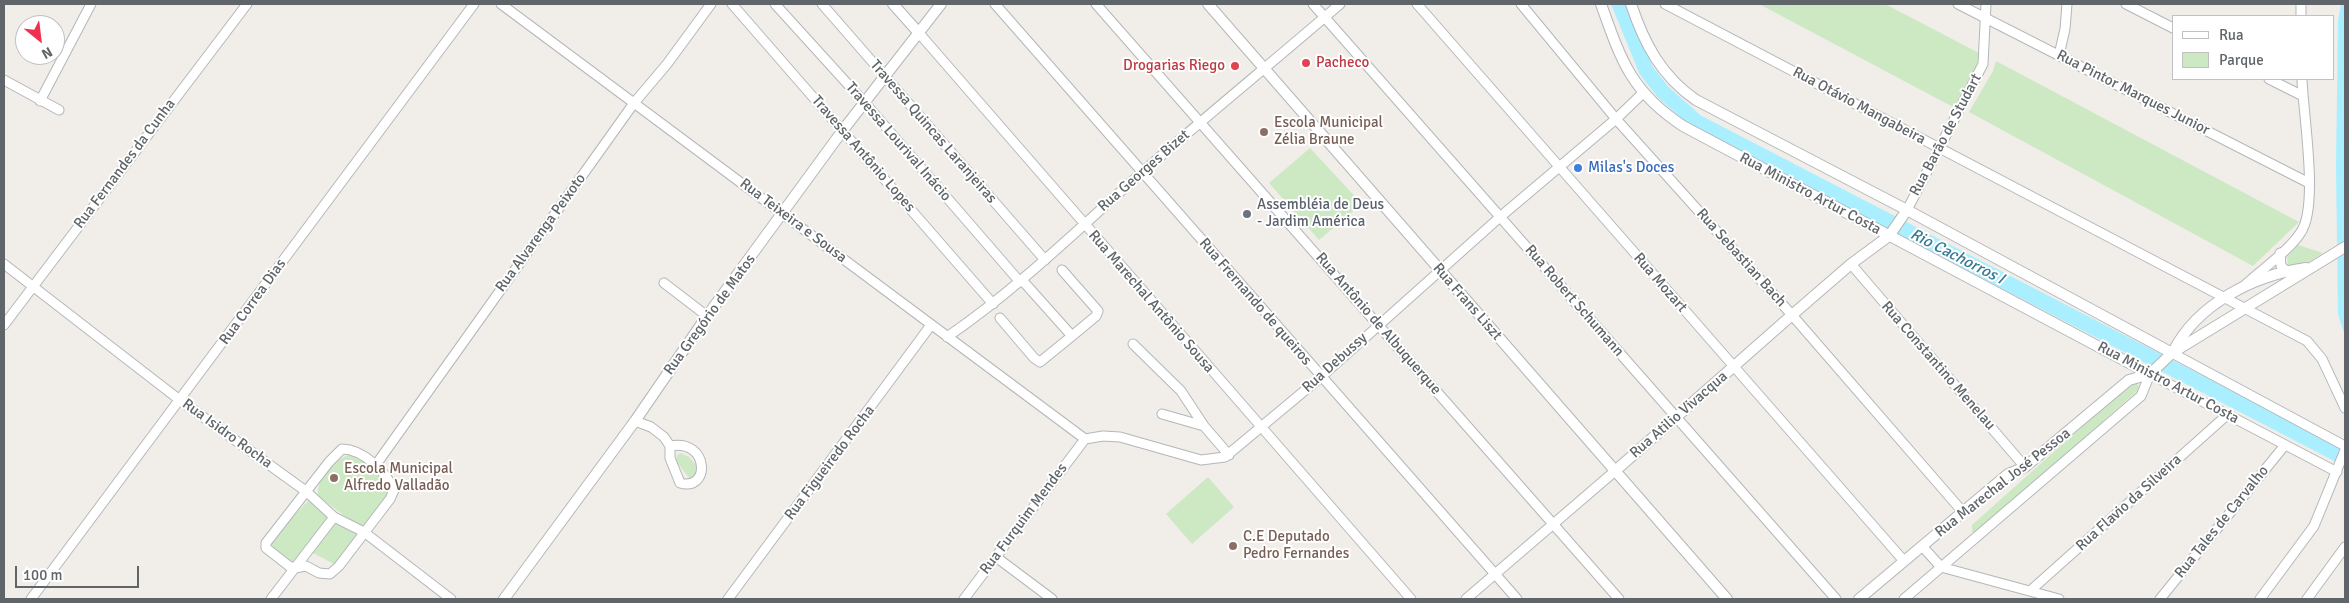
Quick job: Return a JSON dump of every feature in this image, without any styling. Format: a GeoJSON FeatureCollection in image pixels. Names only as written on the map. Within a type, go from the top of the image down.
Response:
{"type":"FeatureCollection","features":[{"type":"Feature","properties":{"kind":"street"},"geometry":{"type":"LineString","coordinates":[[40,101],[91,4]]}},
{"type":"Feature","properties":{"kind":"street","name":"Rua Fernandes da Cunha"},"geometry":{"type":"LineString","coordinates":[[4,325],[247,4]]}},
{"type":"Feature","properties":{"kind":"street","name":"Rua Correa Dias"},"geometry":{"type":"LineString","coordinates":[[31,599],[181,401],[474,4]]}},
{"type":"Feature","properties":{"kind":"street","name":"Rua Teixeira e Sousa"},"geometry":{"type":"LineString","coordinates":[[501,4],[1085,439]]}},
{"type":"Feature","properties":{"kind":"street","name":"Rua Alvarenga Peixoto"},"geometry":{"type":"LineString","coordinates":[[375,466],[634,103],[667,64],[712,4]]}},
{"type":"Feature","properties":{"kind":"street","name":"Travessa Antônio Lopes"},"geometry":{"type":"LineString","coordinates":[[732,4],[993,304]]}},
{"type":"Feature","properties":{"kind":"street","name":"Travessa Lourival Inácio"},"geometry":{"type":"LineString","coordinates":[[775,4],[1072,336]]}},
{"type":"Feature","properties":{"kind":"street","name":"Travessa Quincas Laranjeiras"},"geometry":{"type":"LineString","coordinates":[[822,4],[1045,260]]}},
{"type":"Feature","properties":{"kind":"street","name":"Rua Marechal Antônio Sousa"},"geometry":{"type":"LineString","coordinates":[[893,4],[1411,599]]}},
{"type":"Feature","properties":{"kind":"street","name":"Rua Gregório de Matos"},"geometry":{"type":"LineString","coordinates":[[504,599],[635,421],[708,316],[784,214],[843,130],[941,4]]}},
{"type":"Feature","properties":{"kind":"street","name":"Rua Frernando de queiros"},"geometry":{"type":"LineString","coordinates":[[995,4],[1517,599]]}},
{"type":"Feature","properties":{"kind":"street","name":"Rua Antônio de Albuquerque"},"geometry":{"type":"LineString","coordinates":[[1096,4],[1619,599]]}},
{"type":"Feature","properties":{"kind":"street","name":"Rua Frans Liszt"},"geometry":{"type":"LineString","coordinates":[[1208,4],[1727,599]]}},
{"type":"Feature","properties":{"kind":"street","name":"Rua Robert Schumann"},"geometry":{"type":"LineString","coordinates":[[1313,4],[1836,599]]}},
{"type":"Feature","properties":{"kind":"street","name":"Rua Georges Bizet"},"geometry":{"type":"LineString","coordinates":[[947,337],[1021,281],[1200,121],[1265,69],[1340,4]]}},
{"type":"Feature","properties":{"kind":"street","name":"Rua Mozart"},"geometry":{"type":"LineString","coordinates":[[1417,4],[1904,561]]}},
{"type":"Feature","properties":{"kind":"street","name":"Rua Sebastian Bach"},"geometry":{"type":"LineString","coordinates":[[1521,4],[1616,119],[1792,314],[1962,511]]}},
{"type":"Feature","properties":{"kind":"street","name":"Rua Ministro Artur Costa"},"geometry":{"type":"LineString","coordinates":[[1601,4],[1624,64],[1643,93],[1662,111],[1683,126],[2153,371],[2227,414],[2285,445],[2338,470],[2345,479]]}},
{"type":"Feature","properties":{"kind":"street","name":"Rua Ministro Artur Costa"},"geometry":{"type":"LineString","coordinates":[[1630,4],[1649,50],[1667,75],[1685,93],[1709,108],[2345,449]]}},
{"type":"Feature","properties":{"kind":"street","name":"Rua Otávio Mangabeira"},"geometry":{"type":"LineString","coordinates":[[1665,4],[2214,290],[2312,344],[2322,358],[2345,408]]}},
{"type":"Feature","properties":{"kind":"street","name":"Rua Pintor Marques Junior"},"geometry":{"type":"LineString","coordinates":[[1958,4],[2309,183]]}},
{"type":"Feature","properties":{"kind":"street","name":"Rua Barão de Studart"},"geometry":{"type":"LineString","coordinates":[[1890,234],[1906,213],[1983,64],[1986,4]]}},
{"type":"Feature","properties":{"kind":"street"},"geometry":{"type":"LineString","coordinates":[[2059,55],[2065,29],[2067,4]]}},
{"type":"Feature","properties":{"kind":"street"},"geometry":{"type":"LineString","coordinates":[[2126,4],[2172,27]]}},
{"type":"Feature","properties":{"kind":"street"},"geometry":{"type":"LineString","coordinates":[[4,80],[59,110]]}},
{"type":"Feature","properties":{"kind":"street"},"geometry":{"type":"LineString","coordinates":[[2271,80],[2302,96]]}},
{"type":"Feature","properties":{"kind":"street"},"geometry":{"type":"LineString","coordinates":[[2240,289],[2300,234],[2309,215],[2309,183],[2302,80]]}},
{"type":"Feature","properties":{"kind":"street","name":"Rua Debussy"},"geometry":{"type":"LineString","coordinates":[[1085,439],[1104,436],[1120,437],[1201,460],[1217,459],[1229,454],[1321,377],[1500,217],[1616,119],[1643,93]]}},
{"type":"Feature","properties":{"kind":"street","name":"Rua Atilio Vivacqua"},"geometry":{"type":"LineString","coordinates":[[1466,599],[1677,418],[1850,264],[1890,234]]}},
{"type":"Feature","properties":{"kind":"street","name":"Rua Marechal José Pessoa"},"geometry":{"type":"LineString","coordinates":[[2169,356],[2186,329],[2226,297],[2240,289],[2290,276],[2312,267],[2345,248]]}},
{"type":"Feature","properties":{"kind":"street"},"geometry":{"type":"LineString","coordinates":[[2280,253],[2281,266],[2290,276]]}},
{"type":"Feature","properties":{"kind":"street","name":"Rua Isidro Rocha"},"geometry":{"type":"LineString","coordinates":[[4,264],[181,401],[307,492],[334,517],[364,532],[452,599]]}},
{"type":"Feature","properties":{"kind":"street","name":"Rua Constantino Menelau"},"geometry":{"type":"LineString","coordinates":[[1850,264],[2025,468]]}},
{"type":"Feature","properties":{"kind":"street"},"geometry":{"type":"LineString","coordinates":[[1000,318],[1034,358],[1040,362],[1096,316],[1098,311],[1062,270]]}},
{"type":"Feature","properties":{"kind":"street","name":"Rua Marechal José Pessoa"},"geometry":{"type":"LineString","coordinates":[[1904,599],[2141,396],[2153,371],[2169,356],[2246,308],[2290,276]]}},
{"type":"Feature","properties":{"kind":"street"},"geometry":{"type":"LineString","coordinates":[[664,283],[708,316]]}},
{"type":"Feature","properties":{"kind":"street"},"geometry":{"type":"LineString","coordinates":[[2214,290],[2216,304]]}},
{"type":"Feature","properties":{"kind":"street","name":"Rua Figueiredo Rocha"},"geometry":{"type":"LineString","coordinates":[[728,599],[931,325]]}},
{"type":"Feature","properties":{"kind":"street"},"geometry":{"type":"LineString","coordinates":[[1133,344],[1181,390],[1204,426],[1229,454]]}},
{"type":"Feature","properties":{"kind":"street","name":"Rua Marechal José Pessoa"},"geometry":{"type":"LineString","coordinates":[[1859,599],[1962,511],[2008,474],[2025,468],[2129,380],[2153,371]]}},
{"type":"Feature","properties":{"kind":"street"},"geometry":{"type":"LineString","coordinates":[[1162,414],[1204,426]]}},
{"type":"Feature","properties":{"kind":"street","name":"Rua Flavio da Silveira"},"geometry":{"type":"LineString","coordinates":[[2030,591],[2227,414]]}},
{"type":"Feature","properties":{"kind":"street"},"geometry":{"type":"LineString","coordinates":[[635,421],[651,426],[664,437],[670,446],[670,458],[680,483],[688,485],[695,482],[701,476],[702,466],[699,456],[689,446],[680,444],[670,446]]}},
{"type":"Feature","properties":{"kind":"street","name":"Rua Furquim Mendes"},"geometry":{"type":"LineString","coordinates":[[964,599],[1085,439]]}},
{"type":"Feature","properties":{"kind":"street","name":"Rua Tales de Carvalho"},"geometry":{"type":"LineString","coordinates":[[2160,599],[2285,445]]}},
{"type":"Feature","properties":{"kind":"street"},"geometry":{"type":"LineString","coordinates":[[342,449],[358,453],[375,466],[389,479],[394,490],[390,499],[330,574],[319,573],[306,566],[295,568],[289,566],[266,548],[266,543],[307,492],[329,462],[342,449]]}},
{"type":"Feature","properties":{"kind":"street"},"geometry":{"type":"LineString","coordinates":[[2260,599],[2314,526],[2345,449]]}},
{"type":"Feature","properties":{"kind":"street"},"geometry":{"type":"LineString","coordinates":[[271,599],[334,517]]}},
{"type":"Feature","properties":{"kind":"street"},"geometry":{"type":"LineString","coordinates":[[1922,546],[1941,567],[2059,599]]}},
{"type":"Feature","properties":{"kind":"street"},"geometry":{"type":"LineString","coordinates":[[2307,599],[2345,547]]}},
{"type":"Feature","properties":{"kind":"street"},"geometry":{"type":"LineString","coordinates":[[996,557],[1052,599]]}},
{"type":"Feature","properties":{"kind":"green space"},"geometry":{"type":"Polygon","coordinates":[[[1759,4],[1885,4],[1979,53],[1976,71],[1955,108],[1759,4]]]}},
{"type":"Feature","properties":{"kind":"green space"},"geometry":{"type":"Polygon","coordinates":[[[1996,61],[2299,222],[2253,266],[1969,112],[1993,71],[1996,61]]]}},
{"type":"Feature","properties":{"kind":"green space"},"geometry":{"type":"Polygon","coordinates":[[[1310,148],[1362,204],[1319,240],[1269,183],[1310,148]]]}},
{"type":"Feature","properties":{"kind":"green space"},"geometry":{"type":"Polygon","coordinates":[[[2298,245],[2323,253],[2301,265],[2288,265],[2287,257],[2298,245]]]}},
{"type":"Feature","properties":{"kind":"green space"},"geometry":{"type":"Polygon","coordinates":[[[2131,383],[2137,383],[2138,390],[1978,532],[1972,532],[1972,525],[2131,383]]]}},
{"type":"Feature","properties":{"kind":"green space"},"geometry":{"type":"Polygon","coordinates":[[[681,453],[689,457],[697,466],[694,478],[689,478],[676,461],[677,455],[681,453]]]}},
{"type":"Feature","properties":{"kind":"green space"},"geometry":{"type":"Polygon","coordinates":[[[348,455],[372,468],[391,490],[364,526],[357,525],[318,496],[320,483],[327,471],[336,462],[348,455]]]}},
{"type":"Feature","properties":{"kind":"green space"},"geometry":{"type":"Polygon","coordinates":[[[1208,477],[1234,507],[1192,544],[1166,514],[1208,477]]]}},
{"type":"Feature","properties":{"kind":"green space"},"geometry":{"type":"Polygon","coordinates":[[[309,500],[328,517],[292,563],[269,547],[273,537],[309,500]]]}},
{"type":"Feature","properties":{"kind":"green space"},"geometry":{"type":"Polygon","coordinates":[[[339,523],[357,535],[336,565],[311,552],[333,525],[339,523]]]}},
{"type":"Feature","properties":{"kind":"water"},"geometry":{"type":"Polygon","coordinates":[[[2341,4],[2345,4],[2345,336],[2338,314],[2336,167],[2338,21],[2341,4]]]}},
{"type":"Feature","properties":{"kind":"waterway","name":"Rio Cachorros I"},"geometry":{"type":"LineString","coordinates":[[1619,4],[1646,70],[1663,92],[1697,122],[2345,458]]}},
{"type":"Feature","properties":{"kind":"place","name":"Pacheco"},"geometry":{"type":"Point","coordinates":[1306,63]}},
{"type":"Feature","properties":{"kind":"place","name":"Drogarias Riego"},"geometry":{"type":"Point","coordinates":[1235,66]}},
{"type":"Feature","properties":{"kind":"place","name":"Escola Municipal Zélia Braune"},"geometry":{"type":"Point","coordinates":[1264,132]}},
{"type":"Feature","properties":{"kind":"place","name":"Milas's Doces"},"geometry":{"type":"Point","coordinates":[1578,168]}},
{"type":"Feature","properties":{"kind":"place","name":"Assembléia de Deus - Jardim América"},"geometry":{"type":"Point","coordinates":[1247,214]}},
{"type":"Feature","properties":{"kind":"place","name":"Escola Municipal Alfredo Valladão"},"geometry":{"type":"Point","coordinates":[334,478]}},
{"type":"Feature","properties":{"kind":"place","name":"C.E Deputado Pedro Fernandes"},"geometry":{"type":"Point","coordinates":[1233,546]}}]}
